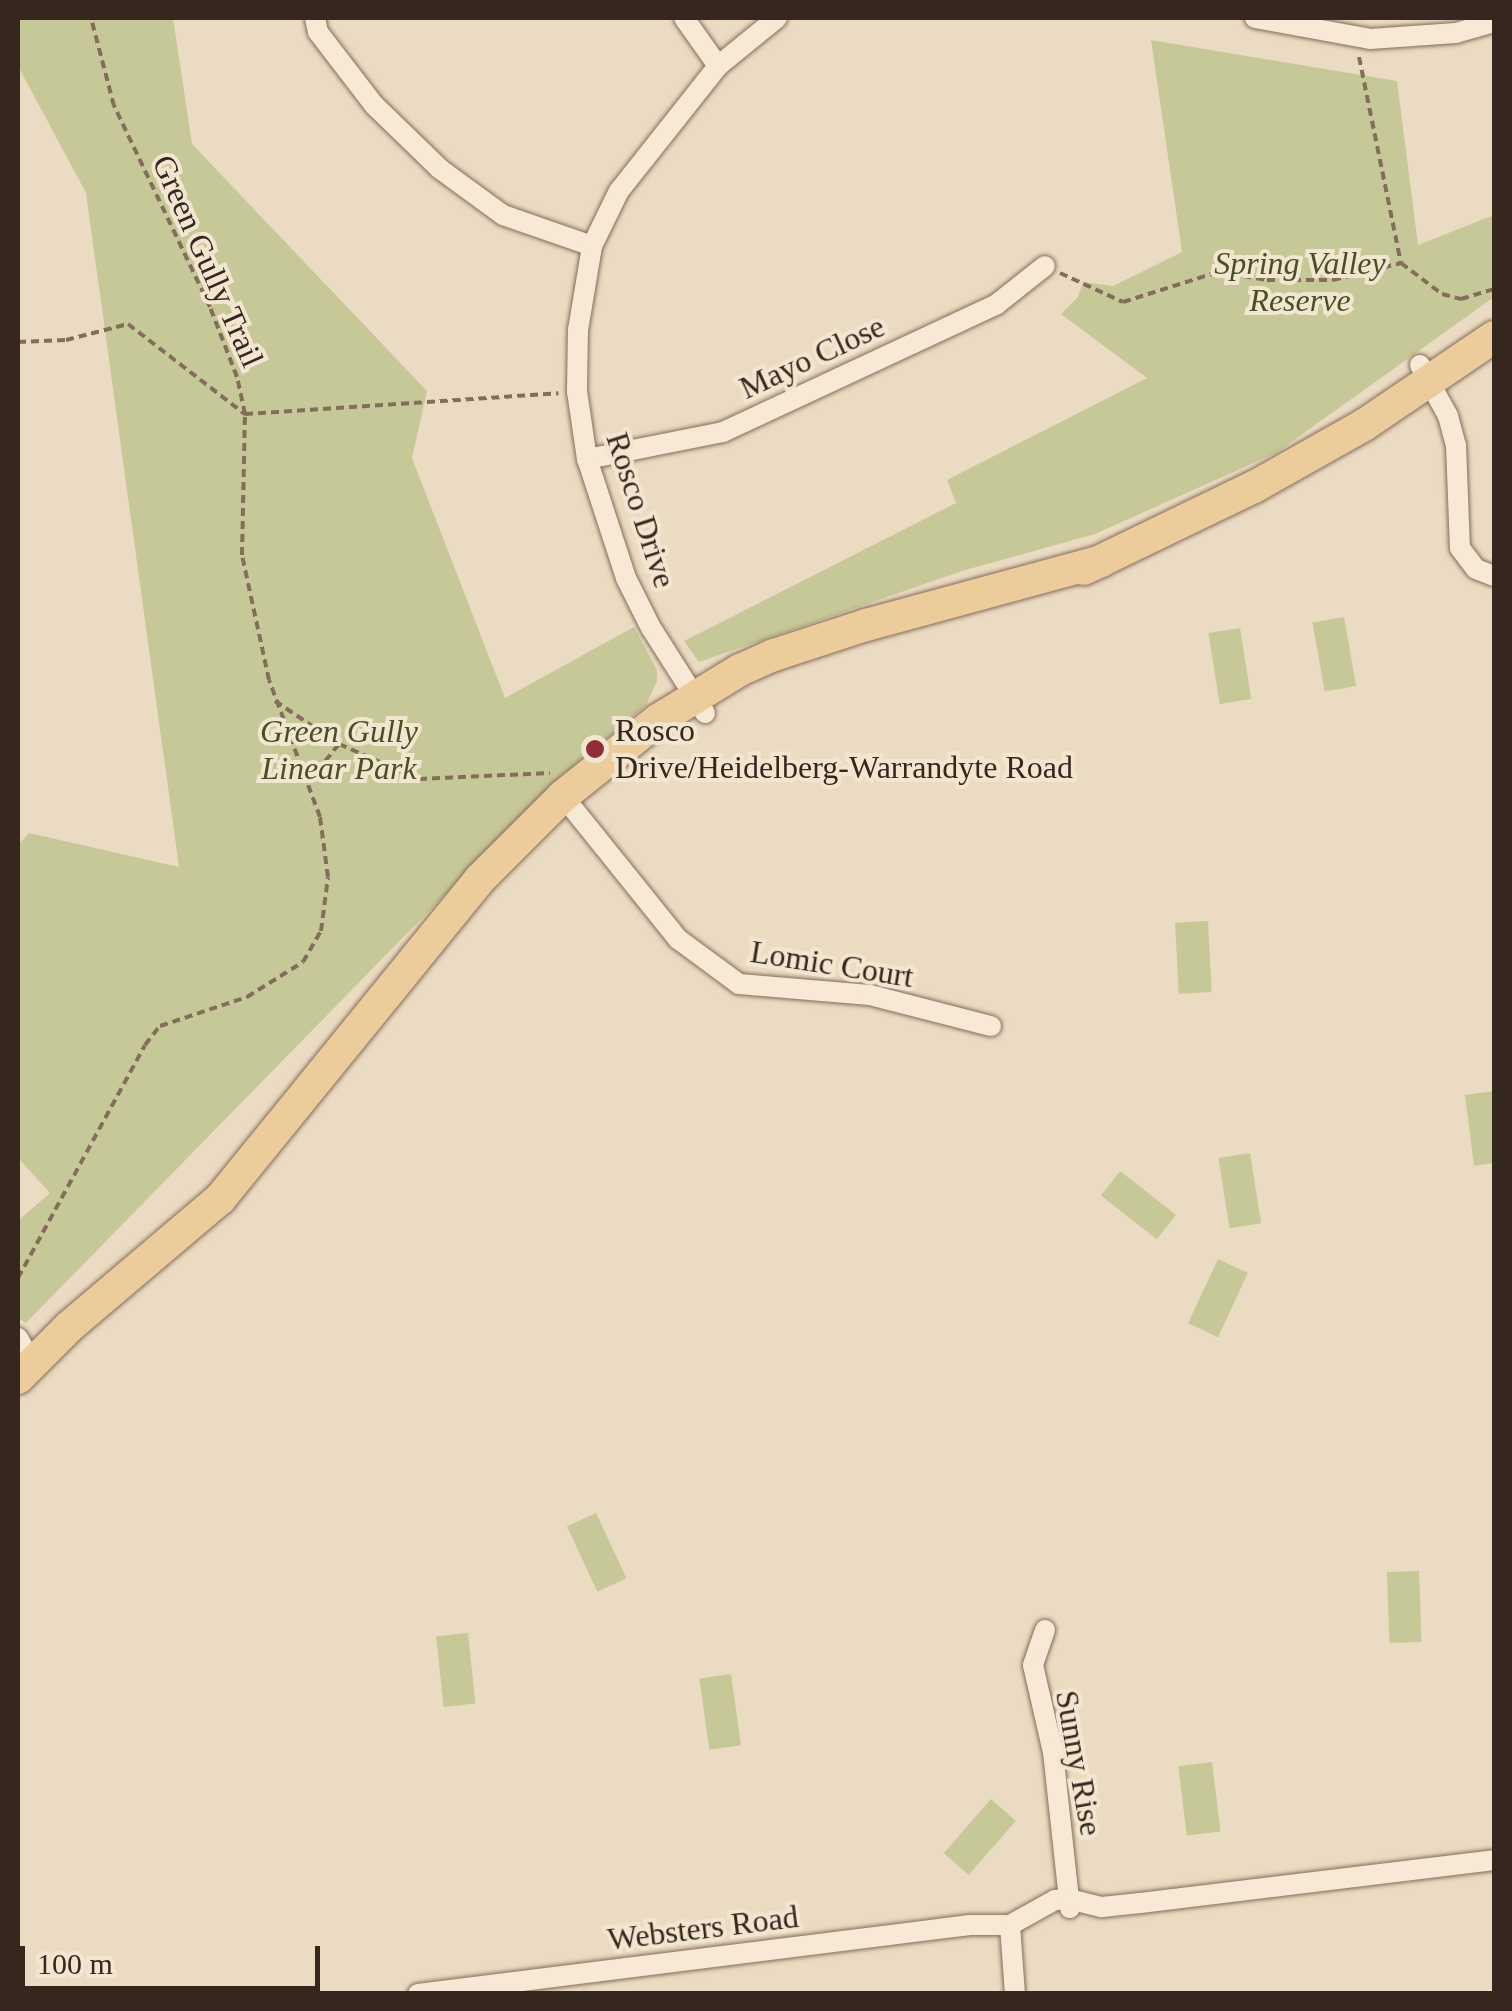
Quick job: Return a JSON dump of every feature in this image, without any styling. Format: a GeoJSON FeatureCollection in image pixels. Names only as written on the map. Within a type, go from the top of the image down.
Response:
{"type":"FeatureCollection","features":[{"type":"Feature","properties":{"kind":"main road"},"geometry":{"type":"LineString","coordinates":[[21,1354],[294,1106],[446,916],[568,794],[700,704],[740,670],[812,642],[1101,560],[1207,513],[1301,460],[1425,373],[1494,312]]}},
{"type":"Feature","properties":{"kind":"main road"},"geometry":{"type":"LineString","coordinates":[[1425,373],[1494,337]]}},
{"type":"Feature","properties":{"kind":"street"},"geometry":{"type":"LineString","coordinates":[[315,18],[318,32],[374,106],[440,169],[503,215],[592,246]]}},
{"type":"Feature","properties":{"kind":"street"},"geometry":{"type":"LineString","coordinates":[[684,18],[718,66]]}},
{"type":"Feature","properties":{"kind":"street","name":"Rosco Drive"},"geometry":{"type":"LineString","coordinates":[[700,704],[651,628],[626,578],[587,459],[578,391],[578,330],[592,246],[619,191],[718,66],[778,18]]}},
{"type":"Feature","properties":{"kind":"street"},"geometry":{"type":"LineString","coordinates":[[1269,19],[1354,36],[1456,33],[1494,22]]}},
{"type":"Feature","properties":{"kind":"street","name":"Mayo Close"},"geometry":{"type":"LineString","coordinates":[[587,459],[724,432],[997,304],[1045,266]]}},
{"type":"Feature","properties":{"kind":"street"},"geometry":{"type":"LineString","coordinates":[[1425,373],[1448,416],[1456,445],[1460,548],[1476,569],[1494,576]]}},
{"type":"Feature","properties":{"kind":"street","name":"Lomic Court"},"geometry":{"type":"LineString","coordinates":[[568,794],[678,939],[739,984],[870,996],[991,1026]]}},
{"type":"Feature","properties":{"kind":"street","name":"Sunny Rise"},"geometry":{"type":"LineString","coordinates":[[1045,1630],[1033,1665],[1053,1752],[1076,1904]]}},
{"type":"Feature","properties":{"kind":"street","name":"Websters Road"},"geometry":{"type":"LineString","coordinates":[[418,1994],[970,1924],[1006,1928],[1055,1900],[1076,1904],[1201,1898],[1494,1860]]}},
{"type":"Feature","properties":{"kind":"street"},"geometry":{"type":"LineString","coordinates":[[1006,1928],[1015,1994]]}},
{"type":"Feature","properties":{"kind":"path","name":"Green Gully Trail"},"geometry":{"type":"LineString","coordinates":[[18,1278],[145,1045],[160,1026],[266,988],[304,962],[324,915],[328,863],[309,782],[275,702],[240,542],[245,414],[225,343],[114,106],[90,18]]}},
{"type":"Feature","properties":{"kind":"path"},"geometry":{"type":"LineString","coordinates":[[1354,36],[1402,263],[1442,294],[1461,298],[1494,289]]}},
{"type":"Feature","properties":{"kind":"path"},"geometry":{"type":"LineString","coordinates":[[1045,266],[1123,302],[1218,272],[1267,280],[1333,280],[1402,263]]}},
{"type":"Feature","properties":{"kind":"path"},"geometry":{"type":"LineString","coordinates":[[18,342],[66,340],[128,324],[245,414],[578,391]]}},
{"type":"Feature","properties":{"kind":"path"},"geometry":{"type":"LineString","coordinates":[[275,702],[339,744],[419,779],[493,772],[568,794]]}},
{"type":"Feature","properties":{"kind":"path"},"geometry":{"type":"LineString","coordinates":[[309,782],[339,744]]}},
{"type":"Feature","properties":{"kind":"green space","name":"Green Gully Linear Park"},"geometry":{"type":"Polygon","coordinates":[[[18,18],[173,18],[192,144],[427,391],[412,458],[505,698],[634,627],[657,670],[657,681],[646,705],[559,778],[26,1323],[18,1318],[18,1221],[50,1193],[18,1158],[18,845],[29,833],[179,867],[86,193],[18,66],[18,18]]]}},
{"type":"Feature","properties":{"kind":"green space","name":"Spring Valley Reserve"},"geometry":{"type":"Polygon","coordinates":[[[1151,40],[1397,81],[1418,245],[1494,215],[1494,297],[1276,453],[1095,534],[962,571],[699,662],[684,641],[956,503],[947,480],[1147,378],[1061,314],[1078,297],[1083,282],[1113,286],[1182,252],[1151,40]]]}},
{"type":"Feature","properties":{"kind":"green space"},"geometry":{"type":"Polygon","coordinates":[[[1344,617],[1356,686],[1325,691],[1312,623],[1344,617]]]}},
{"type":"Feature","properties":{"kind":"green space"},"geometry":{"type":"Polygon","coordinates":[[[1240,628],[1251,699],[1220,704],[1208,633],[1240,628]]]}},
{"type":"Feature","properties":{"kind":"green space"},"geometry":{"type":"Polygon","coordinates":[[[1208,921],[1212,992],[1179,994],[1175,923],[1208,921]]]}},
{"type":"Feature","properties":{"kind":"green space"},"geometry":{"type":"Polygon","coordinates":[[[1494,1091],[1494,1163],[1474,1166],[1465,1095],[1494,1091]]]}},
{"type":"Feature","properties":{"kind":"green space"},"geometry":{"type":"Polygon","coordinates":[[[1250,1153],[1261,1223],[1230,1228],[1218,1158],[1250,1153]]]}},
{"type":"Feature","properties":{"kind":"green space"},"geometry":{"type":"Polygon","coordinates":[[[1120,1171],[1176,1215],[1157,1239],[1101,1195],[1120,1171]]]}},
{"type":"Feature","properties":{"kind":"green space"},"geometry":{"type":"Polygon","coordinates":[[[1218,1259],[1248,1273],[1218,1337],[1188,1323],[1218,1259]]]}},
{"type":"Feature","properties":{"kind":"green space"},"geometry":{"type":"Polygon","coordinates":[[[596,1513],[626,1578],[597,1592],[567,1527],[596,1513]]]}},
{"type":"Feature","properties":{"kind":"green space"},"geometry":{"type":"Polygon","coordinates":[[[1419,1571],[1421,1642],[1389,1643],[1387,1572],[1419,1571]]]}},
{"type":"Feature","properties":{"kind":"green space"},"geometry":{"type":"Polygon","coordinates":[[[468,1633],[475,1704],[444,1707],[436,1636],[468,1633]]]}},
{"type":"Feature","properties":{"kind":"green space"},"geometry":{"type":"Polygon","coordinates":[[[731,1674],[741,1745],[709,1750],[699,1678],[731,1674]]]}},
{"type":"Feature","properties":{"kind":"green space"},"geometry":{"type":"Polygon","coordinates":[[[1212,1762],[1221,1831],[1187,1836],[1178,1766],[1212,1762]]]}},
{"type":"Feature","properties":{"kind":"green space"},"geometry":{"type":"Polygon","coordinates":[[[991,1799],[1016,1821],[969,1875],[944,1853],[991,1799]]]}},
{"type":"Feature","properties":{"kind":"place","name":"Rosco Drive/Heidelberg-Warrandyte Road"},"geometry":{"type":"Point","coordinates":[595,749]}}]}
